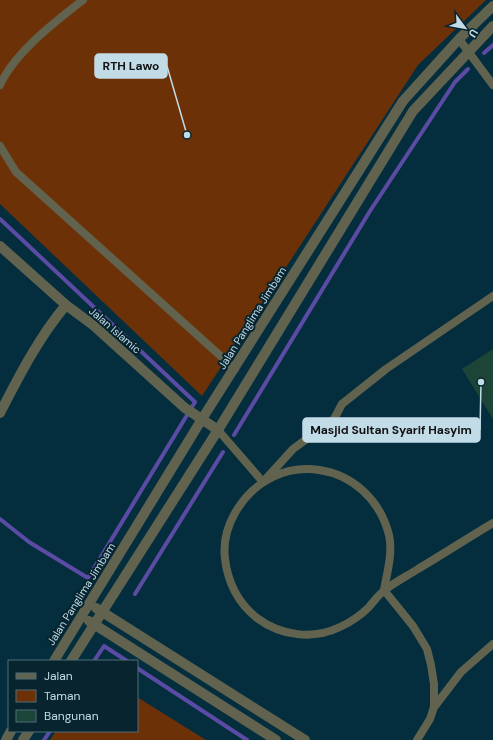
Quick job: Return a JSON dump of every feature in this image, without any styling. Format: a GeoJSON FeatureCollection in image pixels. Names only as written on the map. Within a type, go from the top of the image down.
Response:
{"type":"FeatureCollection","features":[{"type":"Feature","properties":{"kind":"street","name":"Jalan Panglima Jimbam"},"geometry":{"type":"LineString","coordinates":[[55,660],[202,419],[403,101],[459,39],[493,6]]}},
{"type":"Feature","properties":{"kind":"street"},"geometry":{"type":"LineString","coordinates":[[72,660],[101,611],[218,430],[413,111],[493,26]]}},
{"type":"Feature","properties":{"kind":"street","name":"Jalan Islamic"},"geometry":{"type":"LineString","coordinates":[[0,246],[66,305],[93,325],[185,408],[218,430]]}},
{"type":"Feature","properties":{"kind":"street"},"geometry":{"type":"LineString","coordinates":[[0,413],[16,382],[50,325],[66,305]]}},
{"type":"Feature","properties":{"kind":"street"},"geometry":{"type":"LineString","coordinates":[[89,604],[305,740]]}},
{"type":"Feature","properties":{"kind":"street"},"geometry":{"type":"LineString","coordinates":[[81,616],[276,740]]}},
{"type":"Feature","properties":{"kind":"lane"},"geometry":{"type":"LineString","coordinates":[[0,85],[3,77],[29,46],[83,0]]}},
{"type":"Feature","properties":{"kind":"lane"},"geometry":{"type":"LineString","coordinates":[[459,39],[493,85]]}},
{"type":"Feature","properties":{"kind":"lane"},"geometry":{"type":"LineString","coordinates":[[0,146],[16,172],[235,369]]}},
{"type":"Feature","properties":{"kind":"lane"},"geometry":{"type":"LineString","coordinates":[[493,296],[386,369],[342,404],[334,419],[293,449],[263,482],[242,500],[229,524],[224,550],[227,572],[235,593],[248,611],[266,624],[286,633],[309,635],[331,632],[351,622],[368,608],[384,590],[493,523]]}},
{"type":"Feature","properties":{"kind":"lane"},"geometry":{"type":"LineString","coordinates":[[218,430],[263,482]]}},
{"type":"Feature","properties":{"kind":"lane"},"geometry":{"type":"LineString","coordinates":[[263,482],[287,471],[314,468],[340,475],[363,490],[380,511],[389,536],[389,564],[384,590],[413,626],[427,649],[434,684],[434,707],[430,719],[417,740]]}},
{"type":"Feature","properties":{"kind":"lane"},"geometry":{"type":"LineString","coordinates":[[434,707],[461,672],[493,644]]}},
{"type":"Feature","properties":{"kind":"green space"},"geometry":{"type":"Polygon","coordinates":[[[0,0],[486,0],[418,65],[202,396],[0,204],[0,0]]]}},
{"type":"Feature","properties":{"kind":"green space"},"geometry":{"type":"Polygon","coordinates":[[[138,698],[206,740],[50,740],[55,732],[138,732],[138,698]]]}},
{"type":"Feature","properties":{"kind":"building"},"geometry":{"type":"Polygon","coordinates":[[[493,349],[493,419],[462,369],[493,349]]]}},
{"type":"Feature","properties":{"kind":"waterway"},"geometry":{"type":"LineString","coordinates":[[484,53],[493,45]]}},
{"type":"Feature","properties":{"kind":"waterway"},"geometry":{"type":"LineString","coordinates":[[234,435],[370,211],[455,82],[468,69]]}},
{"type":"Feature","properties":{"kind":"waterway"},"geometry":{"type":"LineString","coordinates":[[0,219],[195,402],[88,578],[29,542],[0,519]]}},
{"type":"Feature","properties":{"kind":"waterway"},"geometry":{"type":"LineString","coordinates":[[135,594],[223,452]]}},
{"type":"Feature","properties":{"kind":"waterway"},"geometry":{"type":"LineString","coordinates":[[95,660],[104,646],[125,660]]}},
{"type":"Feature","properties":{"kind":"waterway"},"geometry":{"type":"LineString","coordinates":[[138,669],[247,740]]}},
{"type":"Feature","properties":{"kind":"waterway"},"geometry":{"type":"LineString","coordinates":[[44,740],[49,732]]}},
{"type":"Feature","properties":{"kind":"place","name":"RTH Lawo"},"geometry":{"type":"Point","coordinates":[187,135]}},
{"type":"Feature","properties":{"kind":"place","name":"Masjid Sultan Syarif Hasyim"},"geometry":{"type":"Point","coordinates":[481,382]}}]}
